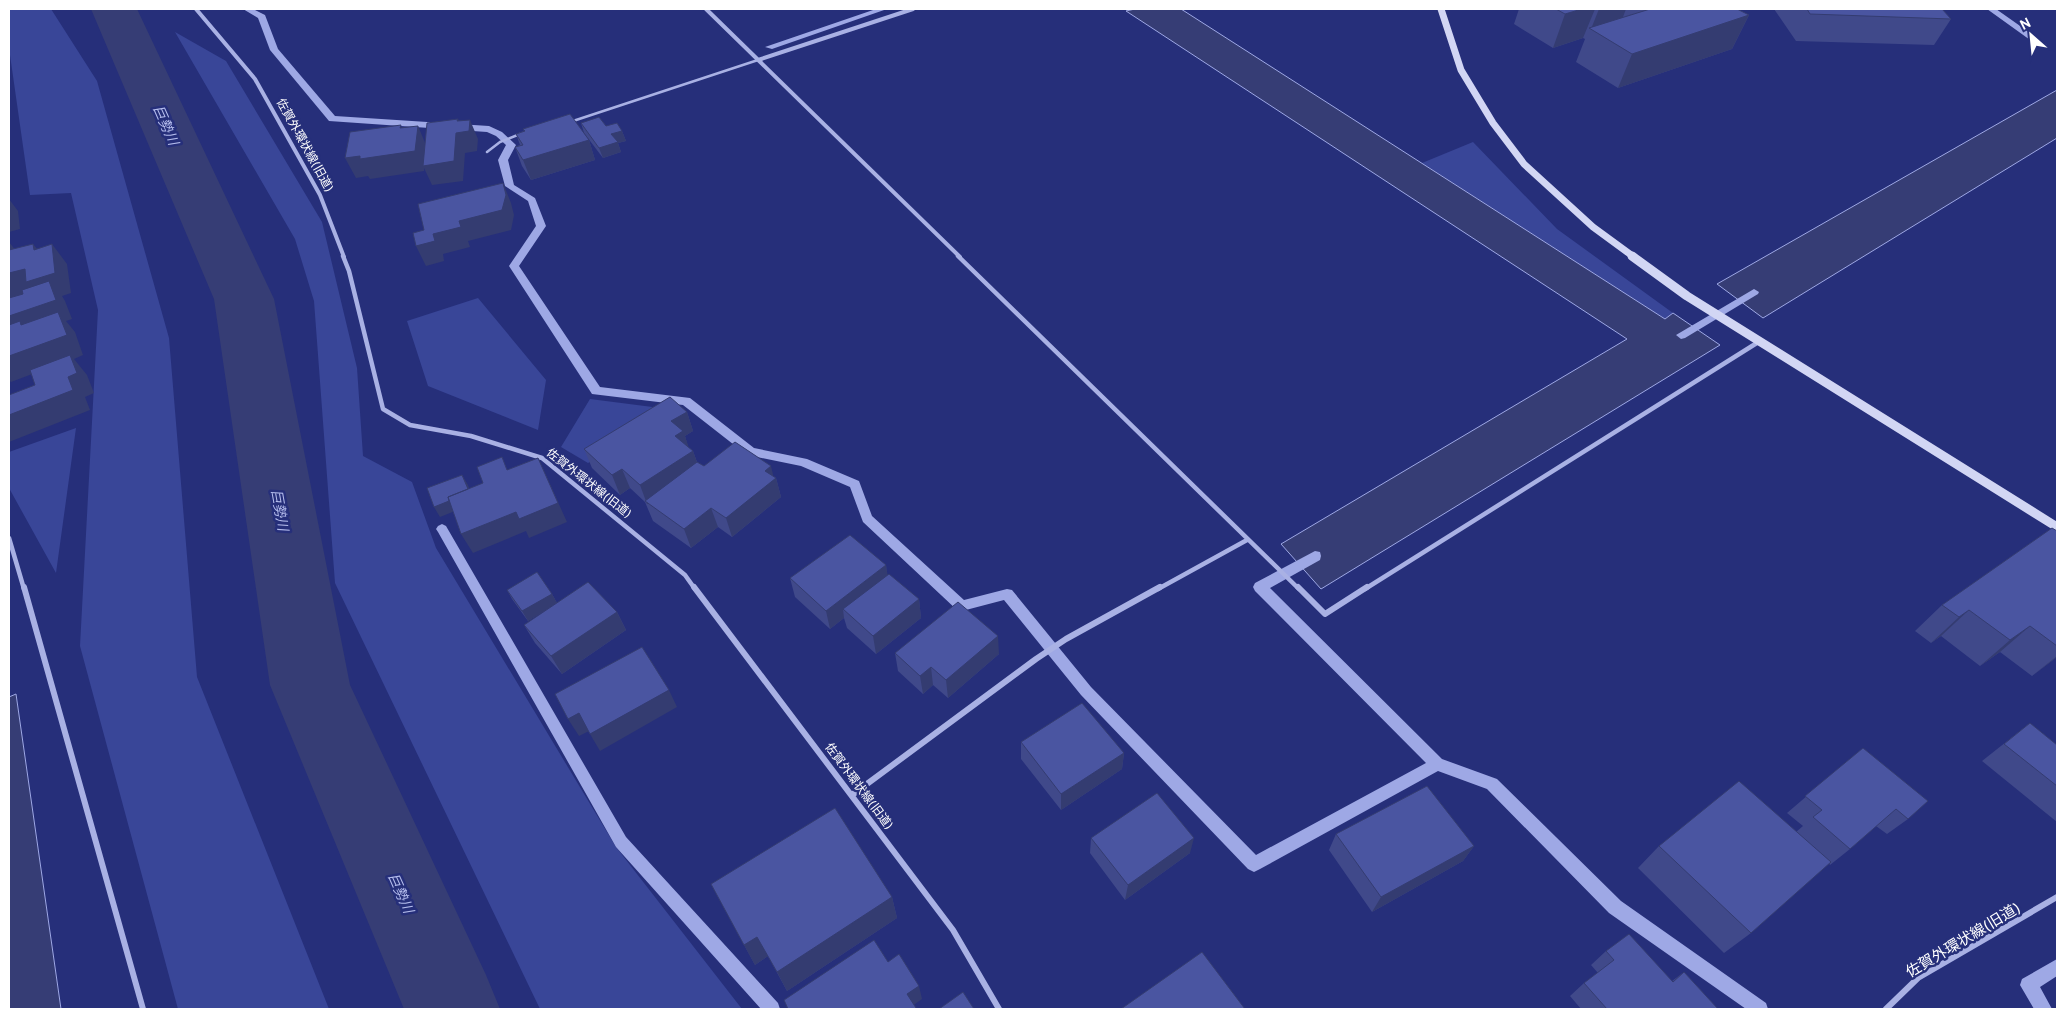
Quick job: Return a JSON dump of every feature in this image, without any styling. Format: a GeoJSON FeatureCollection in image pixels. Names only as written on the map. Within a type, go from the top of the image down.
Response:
{"type":"FeatureCollection","features":[{"type":"Feature","properties":{"kind":"street","name":"佐賀外環状線(旧道)"},"geometry":{"type":"LineString","coordinates":[[196,9],[255,79],[320,195],[349,272],[383,409],[410,426],[471,436],[542,458],[685,575],[954,930],[999,1009]]}},
{"type":"Feature","properties":{"kind":"street"},"geometry":{"type":"LineString","coordinates":[[706,9],[1247,540],[1325,614],[1760,340]]}},
{"type":"Feature","properties":{"kind":"street"},"geometry":{"type":"LineString","coordinates":[[758,60],[913,9]]}},
{"type":"Feature","properties":{"kind":"street"},"geometry":{"type":"LineString","coordinates":[[1442,9],[1461,70],[1493,123],[1524,164],[1593,227],[1687,296],[2057,527]]}},
{"type":"Feature","properties":{"kind":"street"},"geometry":{"type":"LineString","coordinates":[[9,538],[142,1009]]}},
{"type":"Feature","properties":{"kind":"street"},"geometry":{"type":"LineString","coordinates":[[852,795],[1036,659],[1066,639],[1247,540]]}},
{"type":"Feature","properties":{"kind":"street","name":"佐賀外環状線(旧道)"},"geometry":{"type":"LineString","coordinates":[[1886,1009],[1918,978],[2057,898]]}},
{"type":"Feature","properties":{"kind":"lane"},"geometry":{"type":"LineString","coordinates":[[568,122],[758,60]]}},
{"type":"Feature","properties":{"kind":"lane"},"geometry":{"type":"LineString","coordinates":[[487,152],[500,142],[524,133]]}},
{"type":"Feature","properties":{"kind":"shaded area"},"geometry":{"type":"Polygon","coordinates":[[[9,9],[51,9],[97,81],[169,338],[197,677],[329,1009],[178,1009],[80,646],[98,310],[71,193],[30,195],[9,48],[9,9]]]}},
{"type":"Feature","properties":{"kind":"shaded area"},"geometry":{"type":"Polygon","coordinates":[[[1135,9],[1181,9],[1665,319],[1673,313],[1720,345],[1321,589],[1281,544],[1627,339],[1126,11],[1135,9]]]}},
{"type":"Feature","properties":{"kind":"shaded area"},"geometry":{"type":"Polygon","coordinates":[[[175,32],[226,61],[322,222],[357,368],[363,456],[412,482],[436,548],[616,847],[742,1009],[540,1009],[335,583],[314,301],[295,239],[175,32]]]}},
{"type":"Feature","properties":{"kind":"shaded area"},"geometry":{"type":"Polygon","coordinates":[[[2057,90],[2057,138],[1763,318],[1717,284],[2057,90]]]}},
{"type":"Feature","properties":{"kind":"shaded area"},"geometry":{"type":"Polygon","coordinates":[[[1473,142],[1557,229],[1673,313],[1665,319],[1422,163],[1473,142]]]}},
{"type":"Feature","properties":{"kind":"shaded area"},"geometry":{"type":"Polygon","coordinates":[[[478,298],[546,380],[538,430],[428,386],[407,321],[478,298]]]}},
{"type":"Feature","properties":{"kind":"shaded area"},"geometry":{"type":"Polygon","coordinates":[[[590,399],[676,410],[588,463],[561,447],[590,399]]]}},
{"type":"Feature","properties":{"kind":"shaded area"},"geometry":{"type":"Polygon","coordinates":[[[76,428],[56,573],[9,488],[9,452],[76,428]]]}},
{"type":"Feature","properties":{"kind":"shaded area"},"geometry":{"type":"Polygon","coordinates":[[[16,694],[61,1009],[9,1009],[9,697],[16,694]]]}},
{"type":"Feature","properties":{"kind":"building"},"geometry":{"type":"Polygon","coordinates":[[[1556,9],[1582,9],[1565,14],[1556,9]]]}},
{"type":"Feature","properties":{"kind":"building"},"geometry":{"type":"Polygon","coordinates":[[[1650,9],[1737,9],[1749,15],[1632,54],[1589,28],[1650,9]]]}},
{"type":"Feature","properties":{"kind":"building"},"geometry":{"type":"Polygon","coordinates":[[[1807,9],[1942,9],[1951,19],[1810,14],[1807,9]]]}},
{"type":"Feature","properties":{"kind":"building"},"geometry":{"type":"Polygon","coordinates":[[[570,114],[589,140],[523,160],[515,147],[523,145],[516,134],[525,131],[523,129],[570,114]]]}},
{"type":"Feature","properties":{"kind":"building"},"geometry":{"type":"Polygon","coordinates":[[[599,117],[606,126],[617,123],[622,131],[611,134],[618,142],[599,148],[581,123],[599,117]]]}},
{"type":"Feature","properties":{"kind":"building"},"geometry":{"type":"Polygon","coordinates":[[[458,119],[457,121],[470,120],[469,131],[456,133],[454,161],[423,166],[427,123],[458,119]]]}},
{"type":"Feature","properties":{"kind":"building"},"geometry":{"type":"Polygon","coordinates":[[[401,125],[400,128],[418,126],[415,151],[360,159],[360,156],[345,158],[350,132],[401,125]]]}},
{"type":"Feature","properties":{"kind":"building"},"geometry":{"type":"Polygon","coordinates":[[[503,183],[506,195],[502,210],[459,221],[461,227],[433,234],[435,241],[416,246],[413,233],[424,230],[418,204],[503,183]]]}},
{"type":"Feature","properties":{"kind":"building"},"geometry":{"type":"Polygon","coordinates":[[[33,244],[34,250],[52,244],[55,273],[26,282],[25,269],[9,273],[9,250],[33,244]]]}},
{"type":"Feature","properties":{"kind":"building"},"geometry":{"type":"Polygon","coordinates":[[[49,281],[56,300],[9,316],[9,298],[23,294],[22,290],[49,281]]]}},
{"type":"Feature","properties":{"kind":"building"},"geometry":{"type":"Polygon","coordinates":[[[58,312],[67,335],[9,356],[9,325],[20,321],[21,325],[58,312]]]}},
{"type":"Feature","properties":{"kind":"building"},"geometry":{"type":"Polygon","coordinates":[[[70,355],[77,373],[68,377],[73,390],[9,415],[9,395],[35,385],[30,370],[70,355]]]}},
{"type":"Feature","properties":{"kind":"building"},"geometry":{"type":"Polygon","coordinates":[[[670,397],[687,412],[671,421],[683,431],[675,436],[693,451],[640,485],[622,469],[612,475],[584,449],[670,397]]]}},
{"type":"Feature","properties":{"kind":"building"},"geometry":{"type":"Polygon","coordinates":[[[735,442],[771,466],[765,471],[776,478],[726,518],[711,508],[684,529],[645,501],[697,462],[704,466],[735,442]]]}},
{"type":"Feature","properties":{"kind":"building"},"geometry":{"type":"Polygon","coordinates":[[[502,457],[507,470],[538,458],[558,503],[519,519],[516,512],[461,534],[448,497],[483,483],[477,467],[502,457]]]}},
{"type":"Feature","properties":{"kind":"building"},"geometry":{"type":"Polygon","coordinates":[[[462,475],[468,489],[448,497],[449,501],[434,507],[427,488],[462,475]]]}},
{"type":"Feature","properties":{"kind":"building"},"geometry":{"type":"Polygon","coordinates":[[[2052,528],[2057,531],[2057,646],[2030,626],[2010,640],[1969,610],[1959,617],[1942,605],[2052,528]]]}},
{"type":"Feature","properties":{"kind":"building"},"geometry":{"type":"Polygon","coordinates":[[[850,535],[886,565],[826,611],[790,578],[850,535]]]}},
{"type":"Feature","properties":{"kind":"building"},"geometry":{"type":"Polygon","coordinates":[[[537,572],[552,594],[522,611],[507,590],[537,572]]]}},
{"type":"Feature","properties":{"kind":"building"},"geometry":{"type":"Polygon","coordinates":[[[889,574],[919,599],[873,636],[843,609],[889,574]]]}},
{"type":"Feature","properties":{"kind":"building"},"geometry":{"type":"Polygon","coordinates":[[[588,582],[617,612],[551,656],[524,625],[588,582]]]}},
{"type":"Feature","properties":{"kind":"building"},"geometry":{"type":"Polygon","coordinates":[[[958,602],[998,636],[946,680],[931,667],[920,676],[895,653],[958,602]]]}},
{"type":"Feature","properties":{"kind":"building"},"geometry":{"type":"Polygon","coordinates":[[[642,647],[669,690],[590,734],[579,713],[568,719],[555,694],[642,647]]]}},
{"type":"Feature","properties":{"kind":"building"},"geometry":{"type":"Polygon","coordinates":[[[1082,703],[1124,753],[1061,794],[1021,742],[1082,703]]]}},
{"type":"Feature","properties":{"kind":"building"},"geometry":{"type":"Polygon","coordinates":[[[2030,723],[2057,745],[2057,786],[2004,744],[2030,723]]]}},
{"type":"Feature","properties":{"kind":"building"},"geometry":{"type":"Polygon","coordinates":[[[1863,748],[1928,801],[1908,819],[1896,809],[1850,849],[1813,817],[1822,810],[1805,796],[1863,748]]]}},
{"type":"Feature","properties":{"kind":"building"},"geometry":{"type":"Polygon","coordinates":[[[1739,781],[1831,862],[1751,933],[1659,846],[1739,781]]]}},
{"type":"Feature","properties":{"kind":"building"},"geometry":{"type":"Polygon","coordinates":[[[1427,786],[1474,846],[1381,897],[1336,834],[1427,786]]]}},
{"type":"Feature","properties":{"kind":"building"},"geometry":{"type":"Polygon","coordinates":[[[1157,793],[1194,838],[1128,885],[1091,838],[1157,793]]]}},
{"type":"Feature","properties":{"kind":"building"},"geometry":{"type":"Polygon","coordinates":[[[835,808],[892,897],[777,972],[757,937],[744,945],[711,884],[835,808]]]}},
{"type":"Feature","properties":{"kind":"building"},"geometry":{"type":"Polygon","coordinates":[[[1629,934],[1673,982],[1684,972],[1718,1009],[1607,1009],[1584,983],[1614,960],[1606,951],[1629,934]]]}},
{"type":"Feature","properties":{"kind":"building"},"geometry":{"type":"Polygon","coordinates":[[[874,940],[888,962],[899,954],[919,986],[907,994],[916,1008],[788,1009],[784,1000],[874,940]]]}},
{"type":"Feature","properties":{"kind":"building"},"geometry":{"type":"Polygon","coordinates":[[[1202,952],[1245,1009],[1121,1009],[1202,952]]]}},
{"type":"Feature","properties":{"kind":"building"},"geometry":{"type":"Polygon","coordinates":[[[963,992],[974,1009],[939,1009],[963,992]]]}},
{"type":"Feature","properties":{"kind":"waterway","name":"巨勢川"},"geometry":{"type":"LineString","coordinates":[[114,9],[244,299],[310,685],[452,1009]]}},
{"type":"Feature","properties":{"kind":"waterway"},"geometry":{"type":"LineString","coordinates":[[247,9],[262,17],[274,50],[332,119],[489,129],[499,134],[511,145],[503,160],[510,186],[532,200],[541,226],[514,266],[596,391],[686,401],[751,452],[803,462],[855,484],[867,519],[962,606],[1007,594],[1086,691],[1254,864],[1437,764]]}},
{"type":"Feature","properties":{"kind":"waterway"},"geometry":{"type":"LineString","coordinates":[[769,47],[883,9]]}},
{"type":"Feature","properties":{"kind":"waterway"},"geometry":{"type":"LineString","coordinates":[[1991,9],[2043,45]]}},
{"type":"Feature","properties":{"kind":"waterway"},"geometry":{"type":"LineString","coordinates":[[1681,335],[1754,292]]}},
{"type":"Feature","properties":{"kind":"waterway"},"geometry":{"type":"LineString","coordinates":[[442,529],[621,842],[772,1009]]}},
{"type":"Feature","properties":{"kind":"waterway"},"geometry":{"type":"LineString","coordinates":[[1315,556],[1260,587],[1437,764]]}},
{"type":"Feature","properties":{"kind":"waterway"},"geometry":{"type":"LineString","coordinates":[[1437,764],[1492,784],[1615,907],[1760,1009]]}},
{"type":"Feature","properties":{"kind":"waterway"},"geometry":{"type":"LineString","coordinates":[[2044,1009],[2028,985],[2057,967]]}}]}
